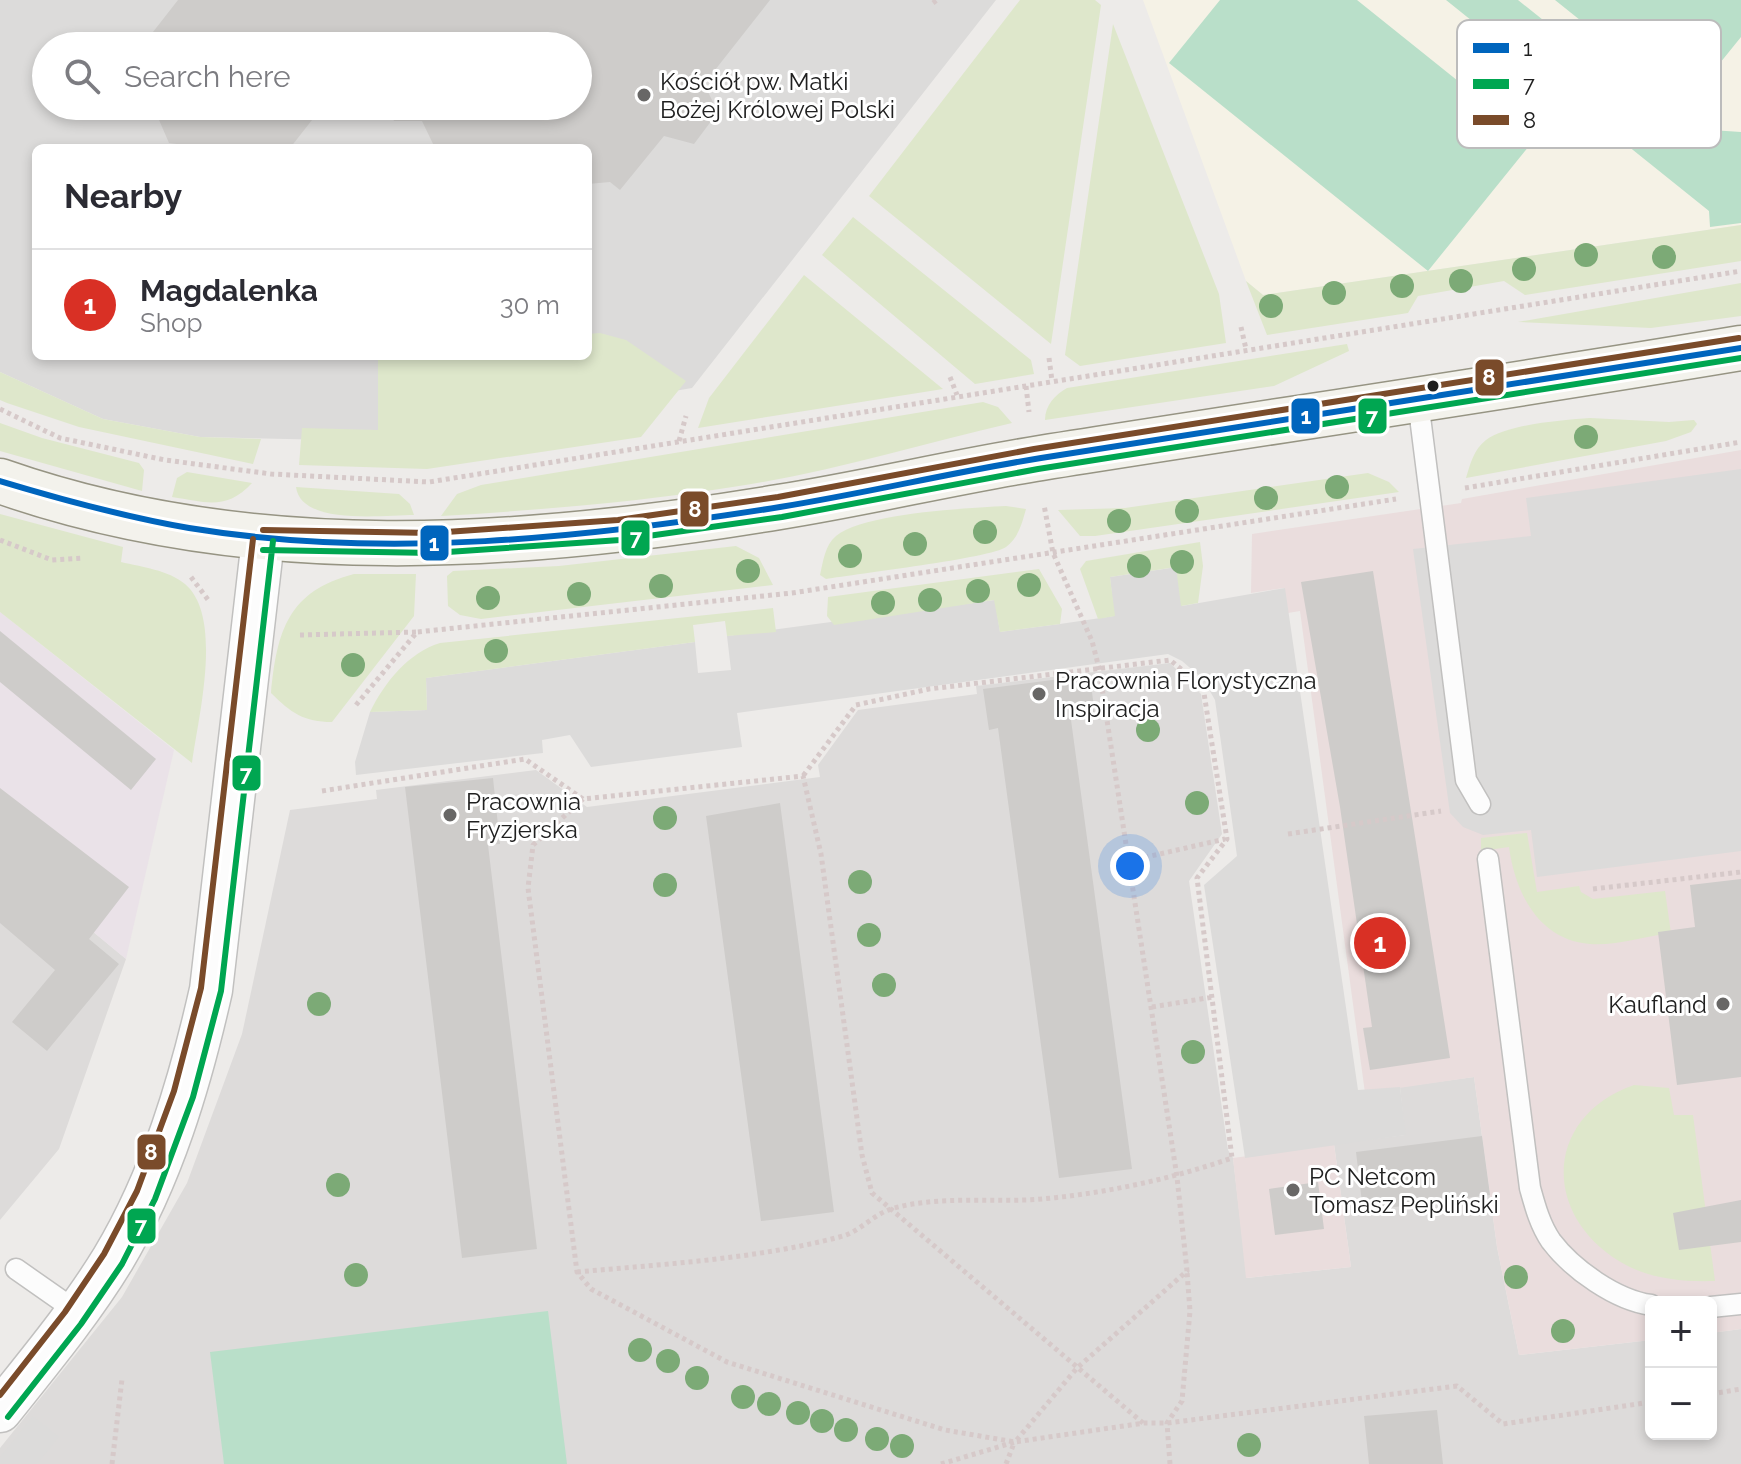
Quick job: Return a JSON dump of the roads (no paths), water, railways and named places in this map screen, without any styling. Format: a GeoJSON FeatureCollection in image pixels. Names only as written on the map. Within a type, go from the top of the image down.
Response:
{"type":"FeatureCollection","features":[{"type":"Feature","properties":{"kind":"street"},"geometry":{"type":"LineString","coordinates":[[0,481],[64,502],[152,523],[263,540],[432,543],[619,530],[780,507],[1036,459],[1741,348]]}},
{"type":"Feature","properties":{"kind":"street"},"geometry":{"type":"LineString","coordinates":[[3,1400],[76,1311],[113,1259],[152,1184],[196,1055],[211,990],[263,540]]}},
{"type":"Feature","properties":{"kind":"lane"},"geometry":{"type":"LineString","coordinates":[[1418,401],[1466,780],[1480,804]]}},
{"type":"Feature","properties":{"kind":"lane"},"geometry":{"type":"LineString","coordinates":[[1488,859],[1530,1188],[1538,1214],[1551,1241],[1576,1265],[1618,1295],[1645,1303]]}},
{"type":"Feature","properties":{"kind":"lane"},"geometry":{"type":"LineString","coordinates":[[16,1269],[76,1311]]}},
{"type":"Feature","properties":{"kind":"lane"},"geometry":{"type":"LineString","coordinates":[[1717,1306],[1741,1304]]}},
{"type":"Feature","properties":{"kind":"place","name":"Kościół pw. Matki Bożej Królowej Polski"},"geometry":{"type":"Point","coordinates":[644,95]}},
{"type":"Feature","properties":{"kind":"place","name":"Pracownia Florystyczna Inspiracja"},"geometry":{"type":"Point","coordinates":[1039,694]}},
{"type":"Feature","properties":{"kind":"place","name":"Pracownia Fryzjerska"},"geometry":{"type":"Point","coordinates":[450,815]}},
{"type":"Feature","properties":{"kind":"place","name":"Magdalenka"},"geometry":{"type":"Point","coordinates":[1380,943]}},
{"type":"Feature","properties":{"kind":"place","name":"Kaufland"},"geometry":{"type":"Point","coordinates":[1723,1004]}},
{"type":"Feature","properties":{"kind":"place","name":"PC Netcom Tomasz Pepliński"},"geometry":{"type":"Point","coordinates":[1293,1190]}}]}
